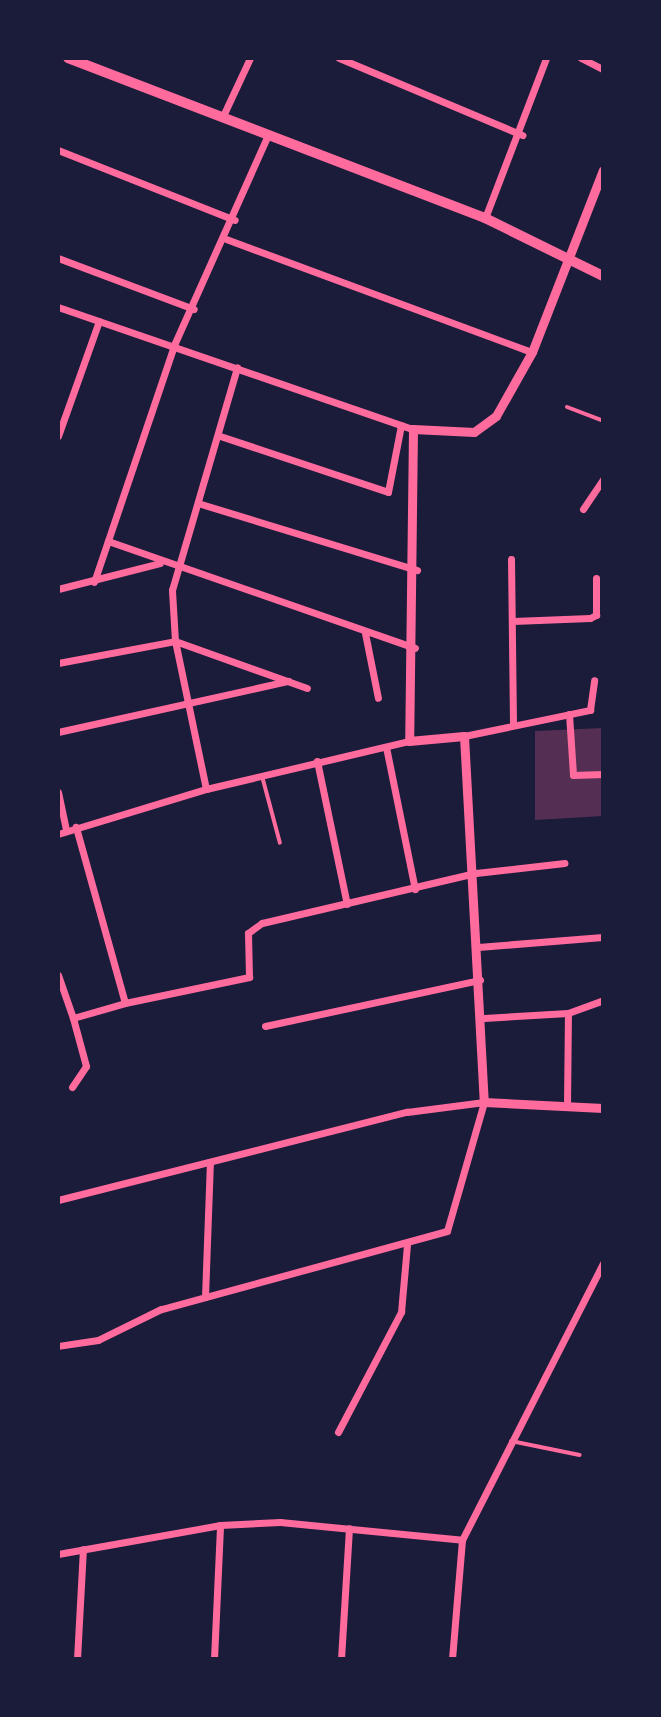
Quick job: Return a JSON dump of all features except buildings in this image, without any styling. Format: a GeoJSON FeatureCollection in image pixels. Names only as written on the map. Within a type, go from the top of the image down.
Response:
{"type":"FeatureCollection","features":[{"type":"Feature","properties":{"kind":"main road"},"geometry":{"type":"LineString","coordinates":[[68,58],[485,218],[569,256],[603,276]]}},
{"type":"Feature","properties":{"kind":"street"},"geometry":{"type":"LineString","coordinates":[[222,118],[250,58]]}},
{"type":"Feature","properties":{"kind":"street"},"geometry":{"type":"LineString","coordinates":[[339,58],[522,135]]}},
{"type":"Feature","properties":{"kind":"street"},"geometry":{"type":"LineString","coordinates":[[485,218],[522,135],[546,58]]}},
{"type":"Feature","properties":{"kind":"street"},"geometry":{"type":"LineString","coordinates":[[581,58],[603,69]]}},
{"type":"Feature","properties":{"kind":"street"},"geometry":{"type":"LineString","coordinates":[[94,582],[174,345],[235,220],[268,135]]}},
{"type":"Feature","properties":{"kind":"street"},"geometry":{"type":"LineString","coordinates":[[58,150],[235,220]]}},
{"type":"Feature","properties":{"kind":"street"},"geometry":{"type":"LineString","coordinates":[[58,307],[413,429],[486,426],[532,352],[601,184],[603,170]]}},
{"type":"Feature","properties":{"kind":"street"},"geometry":{"type":"LineString","coordinates":[[226,239],[532,352]]}},
{"type":"Feature","properties":{"kind":"street"},"geometry":{"type":"LineString","coordinates":[[58,258],[194,309]]}},
{"type":"Feature","properties":{"kind":"street"},"geometry":{"type":"LineString","coordinates":[[58,436],[99,321]]}},
{"type":"Feature","properties":{"kind":"street"},"geometry":{"type":"LineString","coordinates":[[206,789],[175,641],[179,568],[201,504],[237,367]]}},
{"type":"Feature","properties":{"kind":"street"},"geometry":{"type":"LineString","coordinates":[[220,436],[388,492],[401,425]]}},
{"type":"Feature","properties":{"kind":"street"},"geometry":{"type":"LineString","coordinates":[[409,741],[417,570],[413,429]]}},
{"type":"Feature","properties":{"kind":"street"},"geometry":{"type":"LineString","coordinates":[[583,509],[603,479]]}},
{"type":"Feature","properties":{"kind":"street"},"geometry":{"type":"LineString","coordinates":[[201,504],[417,570]]}},
{"type":"Feature","properties":{"kind":"street"},"geometry":{"type":"LineString","coordinates":[[108,541],[160,563],[415,648]]}},
{"type":"Feature","properties":{"kind":"street"},"geometry":{"type":"LineString","coordinates":[[511,559],[513,723]]}},
{"type":"Feature","properties":{"kind":"street"},"geometry":{"type":"LineString","coordinates":[[58,589],[160,563]]}},
{"type":"Feature","properties":{"kind":"street"},"geometry":{"type":"LineString","coordinates":[[513,621],[596,615],[596,578]]}},
{"type":"Feature","properties":{"kind":"street"},"geometry":{"type":"LineString","coordinates":[[365,633],[378,698]]}},
{"type":"Feature","properties":{"kind":"street"},"geometry":{"type":"LineString","coordinates":[[58,663],[175,641],[307,688]]}},
{"type":"Feature","properties":{"kind":"street"},"geometry":{"type":"LineString","coordinates":[[58,792],[62,833],[206,789],[317,761],[409,741],[464,736],[513,723],[569,714],[593,706],[594,680]]}},
{"type":"Feature","properties":{"kind":"street"},"geometry":{"type":"LineString","coordinates":[[58,732],[291,681]]}},
{"type":"Feature","properties":{"kind":"street"},"geometry":{"type":"LineString","coordinates":[[569,714],[573,775],[603,774]]}},
{"type":"Feature","properties":{"kind":"street"},"geometry":{"type":"LineString","coordinates":[[58,1346],[98,1340],[205,1297],[407,1245],[454,1223],[484,1102],[484,1018],[464,736]]}},
{"type":"Feature","properties":{"kind":"street"},"geometry":{"type":"LineString","coordinates":[[386,747],[415,889]]}},
{"type":"Feature","properties":{"kind":"street"},"geometry":{"type":"LineString","coordinates":[[317,761],[347,904]]}},
{"type":"Feature","properties":{"kind":"street"},"geometry":{"type":"LineString","coordinates":[[76,827],[125,1003]]}},
{"type":"Feature","properties":{"kind":"street"},"geometry":{"type":"LineString","coordinates":[[73,1018],[125,1003],[243,981],[251,971],[253,928],[476,873],[564,863]]}},
{"type":"Feature","properties":{"kind":"street"},"geometry":{"type":"LineString","coordinates":[[478,947],[603,937]]}},
{"type":"Feature","properties":{"kind":"street"},"geometry":{"type":"LineString","coordinates":[[58,975],[86,1066],[72,1087]]}},
{"type":"Feature","properties":{"kind":"street"},"geometry":{"type":"LineString","coordinates":[[265,1026],[480,980]]}},
{"type":"Feature","properties":{"kind":"street"},"geometry":{"type":"LineString","coordinates":[[484,1018],[568,1013],[603,1000]]}},
{"type":"Feature","properties":{"kind":"street"},"geometry":{"type":"LineString","coordinates":[[567,1106],[568,1013]]}},
{"type":"Feature","properties":{"kind":"street"},"geometry":{"type":"LineString","coordinates":[[58,1200],[407,1112],[484,1102],[603,1108]]}},
{"type":"Feature","properties":{"kind":"street"},"geometry":{"type":"LineString","coordinates":[[205,1297],[210,1162]]}},
{"type":"Feature","properties":{"kind":"street"},"geometry":{"type":"LineString","coordinates":[[338,1432],[401,1312],[407,1245]]}},
{"type":"Feature","properties":{"kind":"street"},"geometry":{"type":"LineString","coordinates":[[452,1659],[462,1540],[509,1441],[603,1263]]}},
{"type":"Feature","properties":{"kind":"street"},"geometry":{"type":"LineString","coordinates":[[58,1554],[220,1525],[349,1528],[462,1540]]}},
{"type":"Feature","properties":{"kind":"street"},"geometry":{"type":"LineString","coordinates":[[214,1659],[220,1525]]}},
{"type":"Feature","properties":{"kind":"street"},"geometry":{"type":"LineString","coordinates":[[341,1659],[349,1528]]}},
{"type":"Feature","properties":{"kind":"street"},"geometry":{"type":"LineString","coordinates":[[77,1659],[83,1549]]}},
{"type":"Feature","properties":{"kind":"lane"},"geometry":{"type":"LineString","coordinates":[[567,407],[603,421]]}},
{"type":"Feature","properties":{"kind":"lane"},"geometry":{"type":"LineString","coordinates":[[262,776],[280,843]]}},
{"type":"Feature","properties":{"kind":"lane"},"geometry":{"type":"LineString","coordinates":[[509,1441],[580,1455]]}}]}
